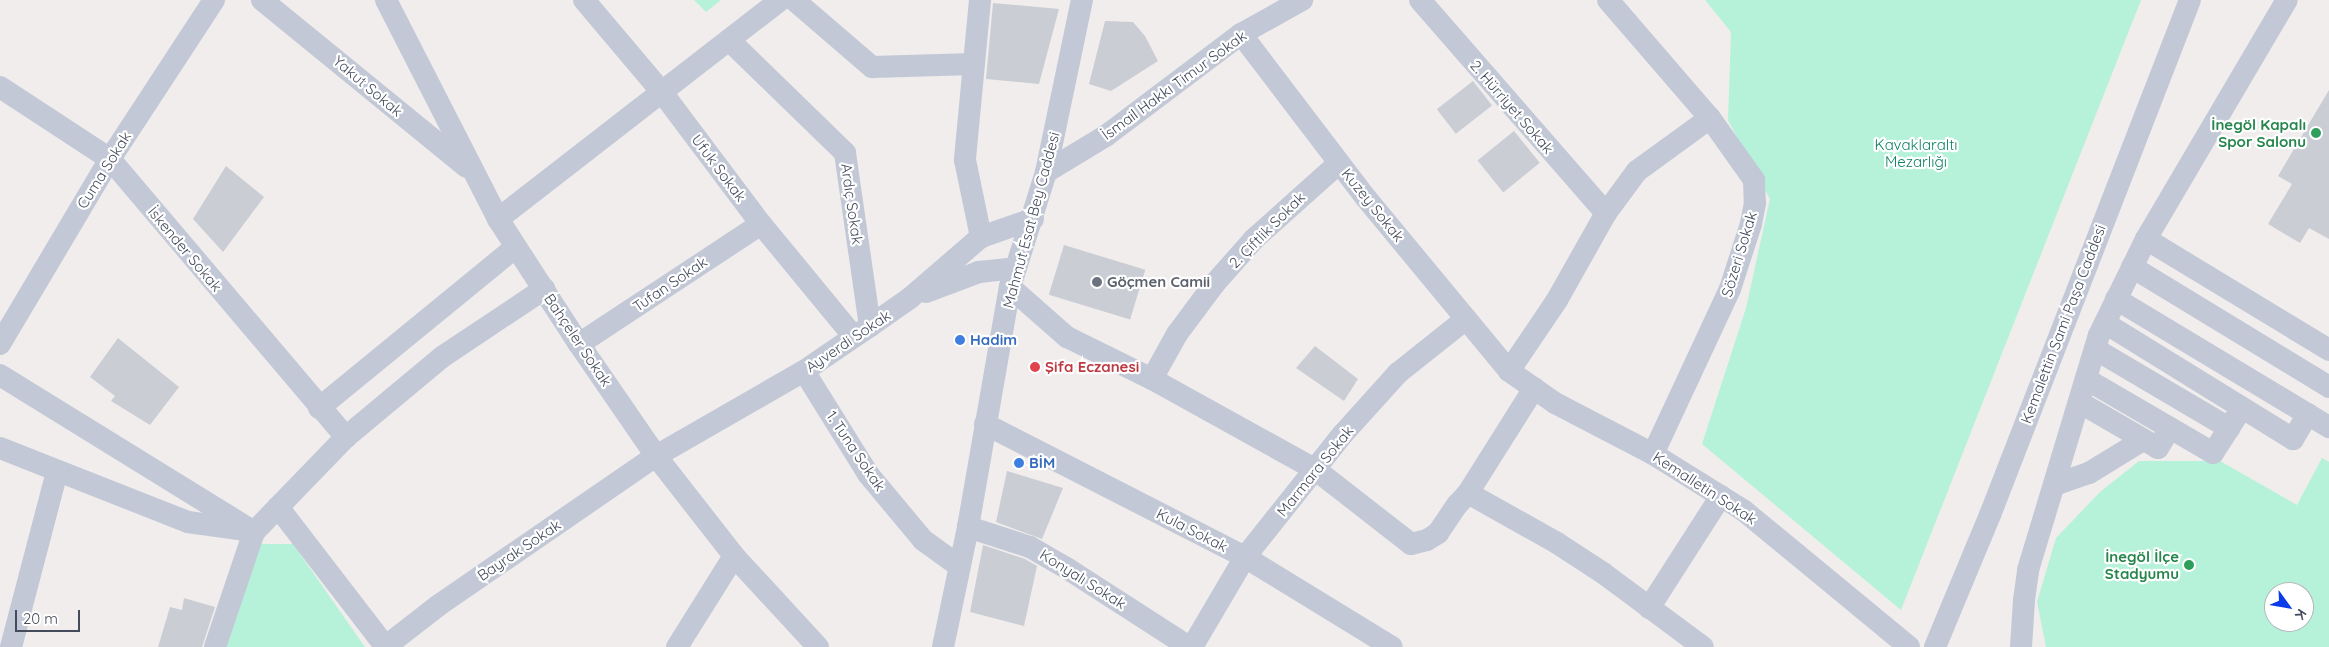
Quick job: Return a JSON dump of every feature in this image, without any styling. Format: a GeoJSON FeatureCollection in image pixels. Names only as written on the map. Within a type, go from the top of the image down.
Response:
{"type":"FeatureCollection","features":[{"type":"Feature","properties":{"kind":"street","name":"Cuma Sokak"},"geometry":{"type":"LineString","coordinates":[[3,330],[110,159],[214,0]]}},
{"type":"Feature","properties":{"kind":"street","name":"Yakut Sokak"},"geometry":{"type":"LineString","coordinates":[[262,0],[360,78],[404,118],[474,172]]}},
{"type":"Feature","properties":{"kind":"street","name":"Bahçeler Sokak"},"geometry":{"type":"LineString","coordinates":[[386,0],[498,219],[580,344],[656,456],[734,556],[818,647]]}},
{"type":"Feature","properties":{"kind":"street","name":"Ufuk Sokak"},"geometry":{"type":"LineString","coordinates":[[584,0],[661,91],[761,224],[862,331]]}},
{"type":"Feature","properties":{"kind":"street"},"geometry":{"type":"LineString","coordinates":[[498,219],[780,0]]}},
{"type":"Feature","properties":{"kind":"street"},"geometry":{"type":"LineString","coordinates":[[794,0],[872,66],[974,64]]}},
{"type":"Feature","properties":{"kind":"street"},"geometry":{"type":"LineString","coordinates":[[980,0],[965,160],[981,237]]}},
{"type":"Feature","properties":{"kind":"street","name":"Mahmut Esat Bey Caddesi"},"geometry":{"type":"LineString","coordinates":[[943,647],[968,527],[985,424],[1013,278],[1033,219],[1046,172],[1082,0]]}},
{"type":"Feature","properties":{"kind":"street","name":"İsmail Hakkı Timur Sokak"},"geometry":{"type":"LineString","coordinates":[[1046,172],[1107,135],[1241,34],[1302,0]]}},
{"type":"Feature","properties":{"kind":"street","name":"2. Hürriyet Sokak"},"geometry":{"type":"LineString","coordinates":[[1420,0],[1606,213]]}},
{"type":"Feature","properties":{"kind":"street","name":"Sözeri Sokak"},"geometry":{"type":"LineString","coordinates":[[1608,0],[1710,118],[1754,180],[1755,203],[1743,253],[1730,289],[1653,454]]}},
{"type":"Feature","properties":{"kind":"street","name":"Kemalettin Sami Paşa Caddesi"},"geometry":{"type":"LineString","coordinates":[[1935,647],[1990,515],[2190,0]]}},
{"type":"Feature","properties":{"kind":"street"},"geometry":{"type":"LineString","coordinates":[[2021,647],[2028,570],[2095,348],[2105,323],[2146,239],[2287,0]]}},
{"type":"Feature","properties":{"kind":"street","name":"Kuzey Sokak"},"geometry":{"type":"LineString","coordinates":[[1241,34],[1339,162],[1509,371]]}},
{"type":"Feature","properties":{"kind":"street","name":"Ardıç Sokak"},"geometry":{"type":"LineString","coordinates":[[729,40],[845,153],[862,331]]}},
{"type":"Feature","properties":{"kind":"street","name":"İskender Sokak"},"geometry":{"type":"LineString","coordinates":[[0,88],[110,159],[319,408],[346,437]]}},
{"type":"Feature","properties":{"kind":"street"},"geometry":{"type":"LineString","coordinates":[[1509,371],[1557,300],[1606,213],[1637,171],[1710,118]]}},
{"type":"Feature","properties":{"kind":"street","name":"2. Çiftlik Sokak"},"geometry":{"type":"LineString","coordinates":[[1152,379],[1177,334],[1215,283],[1254,239],[1339,162]]}},
{"type":"Feature","properties":{"kind":"street","name":"Ayverdi Sokak"},"geometry":{"type":"LineString","coordinates":[[656,456],[804,371],[910,298],[981,237],[1033,219]]}},
{"type":"Feature","properties":{"kind":"street","name":"Tufan Sokak"},"geometry":{"type":"LineString","coordinates":[[580,344],[761,224]]}},
{"type":"Feature","properties":{"kind":"street"},"geometry":{"type":"LineString","coordinates":[[2146,239],[2329,350]]}},
{"type":"Feature","properties":{"kind":"street"},"geometry":{"type":"LineString","coordinates":[[319,408],[516,247]]}},
{"type":"Feature","properties":{"kind":"street"},"geometry":{"type":"LineString","coordinates":[[2132,267],[2329,387]]}},
{"type":"Feature","properties":{"kind":"street"},"geometry":{"type":"LineString","coordinates":[[910,298],[979,272],[1013,278],[1067,337],[1152,379],[1316,470],[1411,544],[1427,540],[1438,533],[1456,505],[1468,493],[1534,388]]}},
{"type":"Feature","properties":{"kind":"street"},"geometry":{"type":"LineString","coordinates":[[216,647],[254,532],[346,437],[442,357],[544,289]]}},
{"type":"Feature","properties":{"kind":"street"},"geometry":{"type":"LineString","coordinates":[[2116,299],[2329,427]]}},
{"type":"Feature","properties":{"kind":"street","name":"Marmara Sokak"},"geometry":{"type":"LineString","coordinates":[[1190,647],[1245,557],[1343,434],[1398,372],[1466,319]]}},
{"type":"Feature","properties":{"kind":"street"},"geometry":{"type":"LineString","coordinates":[[2105,323],[2292,439],[2308,414]]}},
{"type":"Feature","properties":{"kind":"street"},"geometry":{"type":"LineString","coordinates":[[2095,348],[2229,428]]}},
{"type":"Feature","properties":{"kind":"street","name":"1. Tuna Sokak"},"geometry":{"type":"LineString","coordinates":[[804,371],[868,474],[923,540],[959,566]]}},
{"type":"Feature","properties":{"kind":"street","name":"Kemalletin Sokak"},"geometry":{"type":"LineString","coordinates":[[1509,371],[1555,404],[1653,454],[1743,510],[1909,647]]}},
{"type":"Feature","properties":{"kind":"street"},"geometry":{"type":"LineString","coordinates":[[0,374],[254,532]]}},
{"type":"Feature","properties":{"kind":"street"},"geometry":{"type":"LineString","coordinates":[[2086,379],[2213,453],[2242,408]]}},
{"type":"Feature","properties":{"kind":"street"},"geometry":{"type":"LineString","coordinates":[[2079,402],[2158,448],[2170,428]]}},
{"type":"Feature","properties":{"kind":"street","name":"Kula Sokak"},"geometry":{"type":"LineString","coordinates":[[985,424],[1245,557],[1392,647]]}},
{"type":"Feature","properties":{"kind":"street"},"geometry":{"type":"LineString","coordinates":[[2054,485],[2089,473],[2144,440]]}},
{"type":"Feature","properties":{"kind":"street"},"geometry":{"type":"LineString","coordinates":[[0,448],[188,522],[254,532]]}},
{"type":"Feature","properties":{"kind":"street","name":"Bayrak Sokak"},"geometry":{"type":"LineString","coordinates":[[385,647],[438,605],[656,456]]}},
{"type":"Feature","properties":{"kind":"street"},"geometry":{"type":"LineString","coordinates":[[11,647],[57,472]]}},
{"type":"Feature","properties":{"kind":"street"},"geometry":{"type":"LineString","coordinates":[[1468,493],[1558,544],[1603,573],[1703,647]]}},
{"type":"Feature","properties":{"kind":"street"},"geometry":{"type":"LineString","coordinates":[[1649,608],[1721,496]]}},
{"type":"Feature","properties":{"kind":"street"},"geometry":{"type":"LineString","coordinates":[[278,506],[385,647]]}},
{"type":"Feature","properties":{"kind":"street","name":"Konyalı Sokak"},"geometry":{"type":"LineString","coordinates":[[968,527],[1030,546],[1190,647]]}},
{"type":"Feature","properties":{"kind":"street"},"geometry":{"type":"LineString","coordinates":[[677,647],[734,556]]}},
{"type":"Feature","properties":{"kind":"green space"},"geometry":{"type":"Polygon","coordinates":[[[694,0],[721,0],[706,12],[694,0]]]}},
{"type":"Feature","properties":{"kind":"green space","name":"Kavaklaraltı Mezarlığı"},"geometry":{"type":"Polygon","coordinates":[[[1705,0],[2141,0],[1901,610],[1702,444],[1746,308],[1770,199],[1728,120],[1731,32],[1705,0]]]}},
{"type":"Feature","properties":{"kind":"green space","name":"İnegöl İlçe Stadyumu"},"geometry":{"type":"Polygon","coordinates":[[[2322,458],[2329,462],[2329,647],[2046,647],[2037,602],[2056,538],[2100,492],[2139,461],[2220,461],[2297,505],[2322,458]]]}},
{"type":"Feature","properties":{"kind":"green space"},"geometry":{"type":"Polygon","coordinates":[[[260,544],[293,544],[365,647],[226,647],[260,544]]]}},
{"type":"Feature","properties":{"kind":"building"},"geometry":{"type":"Polygon","coordinates":[[[993,3],[1059,9],[1039,84],[986,79],[993,3]]]}},
{"type":"Feature","properties":{"kind":"building"},"geometry":{"type":"Polygon","coordinates":[[[1105,21],[1133,22],[1145,36],[1158,61],[1111,91],[1089,84],[1105,21]]]}},
{"type":"Feature","properties":{"kind":"building"},"geometry":{"type":"Polygon","coordinates":[[[1473,81],[1492,105],[1456,134],[1437,109],[1473,81]]]}},
{"type":"Feature","properties":{"kind":"building","name":"İnegöl Kapalı Spor Salonu"},"geometry":{"type":"Polygon","coordinates":[[[2329,90],[2329,239],[2309,228],[2300,243],[2268,224],[2292,184],[2278,176],[2329,90]]]}},
{"type":"Feature","properties":{"kind":"building"},"geometry":{"type":"Polygon","coordinates":[[[1514,131],[1540,163],[1503,192],[1477,161],[1514,131]]]}},
{"type":"Feature","properties":{"kind":"building"},"geometry":{"type":"Polygon","coordinates":[[[226,166],[264,197],[223,252],[193,219],[226,166]]]}},
{"type":"Feature","properties":{"kind":"building","name":"Göçmen Camii"},"geometry":{"type":"Polygon","coordinates":[[[1064,245],[1145,270],[1130,320],[1049,295],[1064,245]]]}},
{"type":"Feature","properties":{"kind":"building"},"geometry":{"type":"Polygon","coordinates":[[[118,338],[179,387],[150,425],[111,401],[115,396],[90,377],[118,338]]]}},
{"type":"Feature","properties":{"kind":"building"},"geometry":{"type":"Polygon","coordinates":[[[1315,346],[1358,379],[1344,401],[1296,368],[1315,346]]]}},
{"type":"Feature","properties":{"kind":"building"},"geometry":{"type":"Polygon","coordinates":[[[1007,471],[1063,488],[1042,539],[996,522],[1007,471]]]}},
{"type":"Feature","properties":{"kind":"building"},"geometry":{"type":"Polygon","coordinates":[[[983,545],[1025,559],[1037,566],[1024,626],[970,612],[983,545]]]}},
{"type":"Feature","properties":{"kind":"building"},"geometry":{"type":"Polygon","coordinates":[[[184,598],[215,607],[202,647],[158,647],[170,607],[182,610],[184,598]]]}},
{"type":"Feature","properties":{"kind":"place","name":"İnegöl Kapalı Spor Salonu"},"geometry":{"type":"Point","coordinates":[2316,133]}},
{"type":"Feature","properties":{"kind":"place","name":"Göçmen Camii"},"geometry":{"type":"Point","coordinates":[1097,282]}},
{"type":"Feature","properties":{"kind":"place","name":"Hadim"},"geometry":{"type":"Point","coordinates":[960,340]}},
{"type":"Feature","properties":{"kind":"place","name":"Şifa Eczanesi"},"geometry":{"type":"Point","coordinates":[1035,367]}},
{"type":"Feature","properties":{"kind":"place","name":"BİM"},"geometry":{"type":"Point","coordinates":[1019,463]}},
{"type":"Feature","properties":{"kind":"place","name":"İnegöl İlçe Stadyumu"},"geometry":{"type":"Point","coordinates":[2189,565]}}]}
